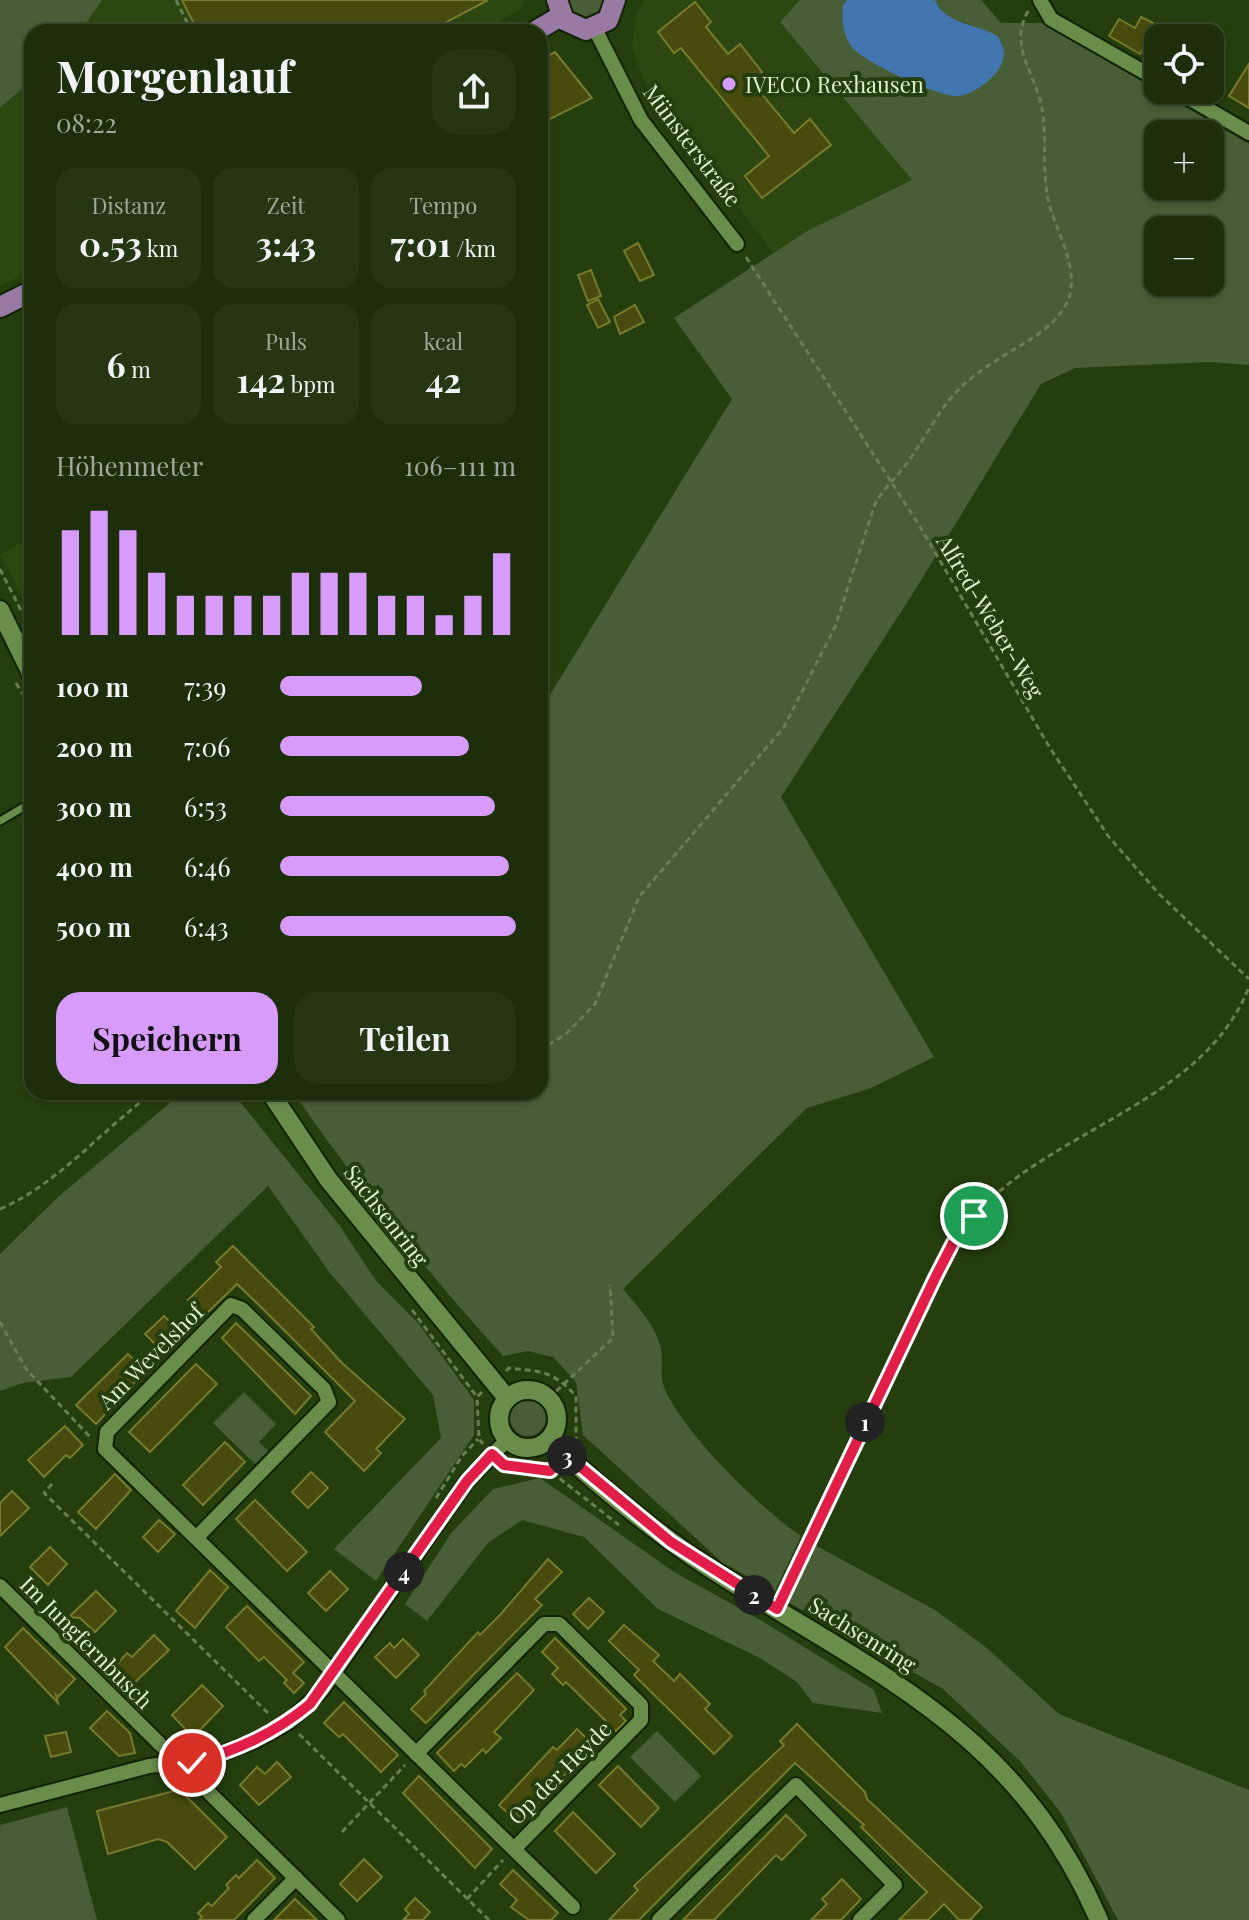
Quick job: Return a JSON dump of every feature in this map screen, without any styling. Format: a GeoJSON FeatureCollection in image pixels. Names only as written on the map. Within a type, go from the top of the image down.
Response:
{"type":"FeatureCollection","features":[{"type":"Feature","properties":{"kind":"main road"},"geometry":{"type":"LineString","coordinates":[[542,24],[559,8],[578,29],[595,29],[608,20],[615,0]]}},
{"type":"Feature","properties":{"kind":"main road"},"geometry":{"type":"LineString","coordinates":[[0,307],[24,295]]}},
{"type":"Feature","properties":{"kind":"street"},"geometry":{"type":"LineString","coordinates":[[1036,3],[1051,19],[1144,72]]}},
{"type":"Feature","properties":{"kind":"street","name":"Münsterstraße"},"geometry":{"type":"LineString","coordinates":[[595,29],[641,120],[737,244]]}},
{"type":"Feature","properties":{"kind":"street"},"geometry":{"type":"LineString","coordinates":[[1199,104],[1249,133]]}},
{"type":"Feature","properties":{"kind":"street"},"geometry":{"type":"LineString","coordinates":[[0,610],[24,659]]}},
{"type":"Feature","properties":{"kind":"street","name":"Sachsenring"},"geometry":{"type":"LineString","coordinates":[[275,1100],[328,1179],[507,1398]]}},
{"type":"Feature","properties":{"kind":"street","name":"Am Wevelshof"},"geometry":{"type":"LineString","coordinates":[[197,1537],[329,1402],[324,1389],[242,1309],[231,1305],[107,1432],[105,1449],[334,1672]]}},
{"type":"Feature","properties":{"kind":"street"},"geometry":{"type":"LineString","coordinates":[[524,1390],[549,1398],[554,1406],[557,1424],[549,1440],[528,1448],[507,1440],[499,1418],[507,1398],[524,1390]]}},
{"type":"Feature","properties":{"kind":"street"},"geometry":{"type":"LineString","coordinates":[[0,1805],[149,1766],[192,1763],[237,1749],[285,1724],[322,1690],[437,1521],[467,1481],[507,1440]]}},
{"type":"Feature","properties":{"kind":"street","name":"Sachsenring"},"geometry":{"type":"LineString","coordinates":[[549,1440],[671,1542],[889,1677],[966,1735],[1000,1767],[1042,1815],[1068,1857],[1099,1920]]}},
{"type":"Feature","properties":{"kind":"street","name":"Im Jungfernbusch"},"geometry":{"type":"LineString","coordinates":[[0,1586],[338,1920]]}},
{"type":"Feature","properties":{"kind":"street","name":"Op der Heyde"},"geometry":{"type":"LineString","coordinates":[[416,1754],[544,1624],[559,1624],[641,1705],[641,1720],[514,1849]]}},
{"type":"Feature","properties":{"kind":"street","name":"Op der Heyde"},"geometry":{"type":"LineString","coordinates":[[334,1672],[573,1907]]}},
{"type":"Feature","properties":{"kind":"street"},"geometry":{"type":"LineString","coordinates":[[659,1920],[796,1785],[895,1885],[860,1920]]}},
{"type":"Feature","properties":{"kind":"street"},"geometry":{"type":"LineString","coordinates":[[254,1920],[296,1878]]}},
{"type":"Feature","properties":{"kind":"lane"},"geometry":{"type":"LineString","coordinates":[[0,821],[24,807]]}},
{"type":"Feature","properties":{"kind":"path"},"geometry":{"type":"LineString","coordinates":[[176,0],[189,24]]}},
{"type":"Feature","properties":{"kind":"path"},"geometry":{"type":"LineString","coordinates":[[548,1045],[566,1034],[595,1004],[639,897],[784,727],[835,627],[875,504],[890,480],[910,459],[942,406],[961,384],[1052,323],[1065,308],[1072,278],[1048,197],[1042,106],[1021,50],[1022,26],[1036,3]]}},
{"type":"Feature","properties":{"kind":"path","name":"Alfred-Weber-Weg"},"geometry":{"type":"LineString","coordinates":[[737,244],[890,480],[1050,748],[1109,837],[1159,894],[1249,979]]}},
{"type":"Feature","properties":{"kind":"path"},"geometry":{"type":"LineString","coordinates":[[0,569],[24,616]]}},
{"type":"Feature","properties":{"kind":"path"},"geometry":{"type":"LineString","coordinates":[[777,1609],[953,1243],[998,1192],[1033,1166],[1154,1095],[1187,1068],[1229,1024],[1249,987]]}},
{"type":"Feature","properties":{"kind":"path"},"geometry":{"type":"LineString","coordinates":[[0,1209],[41,1189],[100,1133],[143,1100]]}},
{"type":"Feature","properties":{"kind":"path"},"geometry":{"type":"LineString","coordinates":[[549,1398],[613,1338],[610,1285]]}},
{"type":"Feature","properties":{"kind":"path"},"geometry":{"type":"LineString","coordinates":[[0,1322],[26,1369],[94,1441]]}},
{"type":"Feature","properties":{"kind":"path"},"geometry":{"type":"LineString","coordinates":[[509,1368],[554,1374],[576,1396],[577,1442],[550,1471],[504,1465],[479,1439],[477,1397],[494,1382],[509,1368]]}},
{"type":"Feature","properties":{"kind":"path"},"geometry":{"type":"LineString","coordinates":[[434,1501],[462,1456],[479,1439]]}},
{"type":"Feature","properties":{"kind":"path"},"geometry":{"type":"LineString","coordinates":[[52,1484],[44,1493],[489,1920]]}},
{"type":"Feature","properties":{"kind":"path"},"geometry":{"type":"LineString","coordinates":[[342,1832],[416,1754]]}},
{"type":"Feature","properties":{"kind":"path"},"geometry":{"type":"LineString","coordinates":[[467,1899],[514,1849]]}},
{"type":"Feature","properties":{"kind":"shaded area"},"geometry":{"type":"Polygon","coordinates":[[[0,0],[102,0],[86,24],[24,24],[24,87],[0,108],[0,0]]]}},
{"type":"Feature","properties":{"kind":"shaded area"},"geometry":{"type":"Polygon","coordinates":[[[102,0],[524,0],[521,9],[494,24],[86,24],[102,0]]]}},
{"type":"Feature","properties":{"kind":"shaded area"},"geometry":{"type":"Polygon","coordinates":[[[568,0],[605,0],[597,15],[585,19],[573,13],[568,0]]]}},
{"type":"Feature","properties":{"kind":"shaded area"},"geometry":{"type":"Polygon","coordinates":[[[645,0],[800,0],[780,22],[912,180],[807,231],[773,253],[643,78],[632,49],[636,14],[645,0]]]}},
{"type":"Feature","properties":{"kind":"shaded area"},"geometry":{"type":"Polygon","coordinates":[[[800,0],[847,0],[843,5],[972,24],[949,17],[935,0],[981,0],[1001,23],[1042,23],[1144,83],[1144,104],[1181,104],[1208,120],[1144,120],[1144,200],[1224,200],[1224,129],[1249,144],[1249,365],[1209,362],[1075,368],[1041,384],[912,595],[781,797],[934,1057],[871,1088],[807,1108],[623,1289],[658,1337],[664,1387],[687,1425],[745,1489],[801,1536],[775,1591],[723,1563],[583,1435],[576,1382],[553,1357],[528,1351],[503,1356],[394,1227],[299,1100],[548,1100],[548,698],[732,399],[674,318],[807,231],[912,180],[780,22],[800,0]]]}},
{"type":"Feature","properties":{"kind":"shaded area"},"geometry":{"type":"Polygon","coordinates":[[[24,87],[24,274],[0,286],[0,108],[24,87]]]}},
{"type":"Feature","properties":{"kind":"shaded area"},"geometry":{"type":"Polygon","coordinates":[[[24,541],[24,600],[0,555],[24,541]]]}},
{"type":"Feature","properties":{"kind":"shaded area"},"geometry":{"type":"Polygon","coordinates":[[[173,1100],[238,1100],[340,1226],[377,1282],[418,1323],[474,1400],[474,1435],[376,1581],[334,1549],[441,1438],[433,1395],[330,1273],[268,1186],[71,1377],[23,1383],[0,1391],[0,1254],[58,1197],[173,1100]]]}},
{"type":"Feature","properties":{"kind":"shaded area"},"geometry":{"type":"Polygon","coordinates":[[[244,1392],[276,1424],[259,1442],[268,1451],[255,1464],[213,1423],[244,1392]]]}},
{"type":"Feature","properties":{"kind":"shaded area"},"geometry":{"type":"Polygon","coordinates":[[[528,1400],[541,1405],[546,1418],[541,1431],[528,1436],[515,1431],[510,1418],[515,1405],[528,1400]]]}},
{"type":"Feature","properties":{"kind":"shaded area"},"geometry":{"type":"Polygon","coordinates":[[[540,1478],[674,1572],[757,1618],[874,1690],[882,1713],[813,1703],[797,1682],[758,1657],[658,1609],[584,1537],[522,1520],[488,1543],[427,1621],[405,1604],[452,1532],[493,1489],[540,1478]]]}},
{"type":"Feature","properties":{"kind":"shaded area"},"geometry":{"type":"Polygon","coordinates":[[[813,1544],[935,1610],[987,1648],[1059,1714],[1249,1790],[1249,1920],[1118,1920],[1061,1813],[1020,1761],[943,1689],[788,1602],[813,1544]]]}},
{"type":"Feature","properties":{"kind":"shaded area"},"geometry":{"type":"Polygon","coordinates":[[[657,1731],[701,1776],[675,1802],[630,1757],[657,1731]]]}},
{"type":"Feature","properties":{"kind":"shaded area"},"geometry":{"type":"Polygon","coordinates":[[[67,1807],[97,1920],[0,1920],[0,1825],[67,1807]]]}},
{"type":"Feature","properties":{"kind":"water"},"geometry":{"type":"Polygon","coordinates":[[[847,0],[935,0],[939,8],[953,19],[998,36],[1004,51],[1003,60],[987,82],[964,95],[948,95],[918,85],[884,69],[851,46],[843,21],[843,5],[847,0]]]}},
{"type":"Feature","properties":{"kind":"building"},"geometry":{"type":"Polygon","coordinates":[[[182,0],[488,0],[443,24],[194,24],[182,0]]]}},
{"type":"Feature","properties":{"kind":"building"},"geometry":{"type":"Polygon","coordinates":[[[695,2],[711,22],[706,27],[728,54],[740,44],[762,72],[751,81],[794,133],[810,119],[831,145],[762,198],[745,176],[769,156],[681,48],[674,53],[658,32],[695,2]]]}},
{"type":"Feature","properties":{"kind":"building"},"geometry":{"type":"Polygon","coordinates":[[[1141,17],[1155,24],[1144,24],[1144,47],[1140,54],[1109,36],[1119,19],[1135,28],[1141,17]]]}},
{"type":"Feature","properties":{"kind":"building"},"geometry":{"type":"Polygon","coordinates":[[[555,52],[592,98],[548,120],[548,56],[555,52]]]}},
{"type":"Feature","properties":{"kind":"building"},"geometry":{"type":"Polygon","coordinates":[[[1249,64],[1249,108],[1229,96],[1249,64]]]}},
{"type":"Feature","properties":{"kind":"building"},"geometry":{"type":"Polygon","coordinates":[[[638,243],[654,275],[640,281],[624,251],[638,243]]]}},
{"type":"Feature","properties":{"kind":"building"},"geometry":{"type":"Polygon","coordinates":[[[591,270],[601,296],[588,301],[578,275],[591,270]]]}},
{"type":"Feature","properties":{"kind":"building"},"geometry":{"type":"Polygon","coordinates":[[[598,299],[610,322],[598,328],[587,305],[598,299]]]}},
{"type":"Feature","properties":{"kind":"building"},"geometry":{"type":"Polygon","coordinates":[[[635,305],[644,322],[620,334],[614,317],[635,305]]]}},
{"type":"Feature","properties":{"kind":"building"},"geometry":{"type":"Polygon","coordinates":[[[233,1246],[314,1327],[311,1329],[341,1362],[405,1419],[376,1449],[381,1453],[364,1471],[325,1432],[355,1401],[265,1311],[237,1284],[204,1316],[188,1300],[221,1267],[216,1262],[233,1246]]]}},
{"type":"Feature","properties":{"kind":"building"},"geometry":{"type":"Polygon","coordinates":[[[164,1316],[181,1333],[163,1352],[145,1334],[164,1316]]]}},
{"type":"Feature","properties":{"kind":"building"},"geometry":{"type":"Polygon","coordinates":[[[236,1323],[311,1396],[295,1414],[222,1338],[236,1323]]]}},
{"type":"Feature","properties":{"kind":"building"},"geometry":{"type":"Polygon","coordinates":[[[128,1354],[145,1371],[96,1424],[76,1405],[128,1354]]]}},
{"type":"Feature","properties":{"kind":"building"},"geometry":{"type":"Polygon","coordinates":[[[196,1364],[217,1384],[150,1452],[129,1432],[196,1364]]]}},
{"type":"Feature","properties":{"kind":"building"},"geometry":{"type":"Polygon","coordinates":[[[65,1426],[83,1445],[70,1458],[66,1455],[44,1477],[28,1460],[65,1426]]]}},
{"type":"Feature","properties":{"kind":"building"},"geometry":{"type":"Polygon","coordinates":[[[225,1442],[245,1462],[203,1505],[183,1485],[225,1442]]]}},
{"type":"Feature","properties":{"kind":"building"},"geometry":{"type":"Polygon","coordinates":[[[311,1472],[328,1488],[308,1508],[292,1492],[311,1472]]]}},
{"type":"Feature","properties":{"kind":"building"},"geometry":{"type":"Polygon","coordinates":[[[115,1474],[131,1490],[96,1529],[78,1512],[115,1474]]]}},
{"type":"Feature","properties":{"kind":"building"},"geometry":{"type":"Polygon","coordinates":[[[12,1491],[29,1508],[0,1536],[0,1503],[12,1491]]]}},
{"type":"Feature","properties":{"kind":"building"},"geometry":{"type":"Polygon","coordinates":[[[255,1500],[307,1552],[287,1571],[236,1519],[255,1500]]]}},
{"type":"Feature","properties":{"kind":"building"},"geometry":{"type":"Polygon","coordinates":[[[159,1520],[175,1534],[158,1552],[143,1537],[159,1520]]]}},
{"type":"Feature","properties":{"kind":"building"},"geometry":{"type":"Polygon","coordinates":[[[50,1547],[67,1564],[48,1585],[30,1567],[50,1547]]]}},
{"type":"Feature","properties":{"kind":"building"},"geometry":{"type":"Polygon","coordinates":[[[548,1559],[562,1572],[535,1599],[542,1605],[426,1723],[411,1709],[426,1694],[424,1691],[478,1632],[480,1635],[500,1615],[548,1559]]]}},
{"type":"Feature","properties":{"kind":"building"},"geometry":{"type":"Polygon","coordinates":[[[210,1570],[228,1587],[195,1628],[176,1611],[210,1570]]]}},
{"type":"Feature","properties":{"kind":"building"},"geometry":{"type":"Polygon","coordinates":[[[330,1571],[348,1589],[326,1611],[308,1593],[330,1571]]]}},
{"type":"Feature","properties":{"kind":"building"},"geometry":{"type":"Polygon","coordinates":[[[96,1591],[116,1611],[95,1632],[80,1618],[69,1617],[96,1591]]]}},
{"type":"Feature","properties":{"kind":"building"},"geometry":{"type":"Polygon","coordinates":[[[589,1598],[604,1612],[588,1629],[573,1614],[589,1598]]]}},
{"type":"Feature","properties":{"kind":"building"},"geometry":{"type":"Polygon","coordinates":[[[247,1606],[304,1662],[293,1673],[304,1683],[294,1693],[284,1683],[287,1680],[264,1657],[259,1661],[226,1627],[247,1606]]]}},
{"type":"Feature","properties":{"kind":"building"},"geometry":{"type":"Polygon","coordinates":[[[624,1625],[659,1655],[653,1661],[674,1681],[680,1674],[710,1704],[705,1709],[732,1736],[714,1754],[634,1675],[639,1670],[609,1641],[624,1625]]]}},
{"type":"Feature","properties":{"kind":"building"},"geometry":{"type":"Polygon","coordinates":[[[23,1628],[75,1679],[58,1697],[56,1695],[58,1703],[5,1647],[23,1628]]]}},
{"type":"Feature","properties":{"kind":"building"},"geometry":{"type":"Polygon","coordinates":[[[154,1635],[169,1650],[134,1683],[116,1665],[127,1653],[132,1657],[154,1635]]]}},
{"type":"Feature","properties":{"kind":"building"},"geometry":{"type":"Polygon","coordinates":[[[555,1638],[626,1709],[620,1715],[626,1721],[616,1731],[566,1682],[563,1685],[552,1674],[558,1668],[542,1652],[555,1638]]]}},
{"type":"Feature","properties":{"kind":"building"},"geometry":{"type":"Polygon","coordinates":[[[403,1639],[419,1655],[396,1678],[375,1657],[390,1643],[394,1648],[403,1639]]]}},
{"type":"Feature","properties":{"kind":"building"},"geometry":{"type":"Polygon","coordinates":[[[517,1673],[534,1690],[494,1732],[501,1738],[486,1753],[483,1749],[465,1767],[461,1764],[454,1771],[437,1753],[517,1673]]]}},
{"type":"Feature","properties":{"kind":"building"},"geometry":{"type":"Polygon","coordinates":[[[202,1685],[223,1706],[193,1737],[172,1715],[202,1685]]]}},
{"type":"Feature","properties":{"kind":"building"},"geometry":{"type":"Polygon","coordinates":[[[344,1702],[398,1755],[381,1772],[343,1734],[339,1737],[324,1723],[344,1702]]]}},
{"type":"Feature","properties":{"kind":"building"},"geometry":{"type":"Polygon","coordinates":[[[107,1711],[130,1733],[135,1753],[119,1756],[90,1728],[107,1711]]]}},
{"type":"Feature","properties":{"kind":"building"},"geometry":{"type":"Polygon","coordinates":[[[797,1724],[865,1792],[867,1799],[982,1907],[970,1920],[959,1920],[944,1904],[928,1920],[899,1920],[927,1892],[861,1827],[864,1825],[795,1763],[639,1920],[609,1920],[638,1890],[634,1886],[784,1745],[780,1741],[797,1724]]]}},
{"type":"Feature","properties":{"kind":"building"},"geometry":{"type":"Polygon","coordinates":[[[577,1729],[593,1745],[523,1819],[514,1811],[510,1815],[499,1805],[553,1747],[557,1750],[577,1729]]]}},
{"type":"Feature","properties":{"kind":"building"},"geometry":{"type":"Polygon","coordinates":[[[66,1732],[71,1752],[51,1757],[45,1736],[66,1732]]]}},
{"type":"Feature","properties":{"kind":"building"},"geometry":{"type":"Polygon","coordinates":[[[277,1762],[291,1777],[259,1805],[240,1785],[257,1767],[265,1774],[277,1762]]]}},
{"type":"Feature","properties":{"kind":"building"},"geometry":{"type":"Polygon","coordinates":[[[618,1766],[659,1808],[641,1827],[599,1785],[618,1766]]]}},
{"type":"Feature","properties":{"kind":"building"},"geometry":{"type":"Polygon","coordinates":[[[419,1776],[492,1849],[475,1868],[403,1793],[419,1776]]]}},
{"type":"Feature","properties":{"kind":"building"},"geometry":{"type":"Polygon","coordinates":[[[174,1791],[184,1794],[227,1837],[195,1869],[167,1842],[158,1839],[108,1854],[97,1811],[174,1791]]]}},
{"type":"Feature","properties":{"kind":"building"},"geometry":{"type":"Polygon","coordinates":[[[573,1812],[615,1854],[596,1873],[555,1831],[573,1812]]]}},
{"type":"Feature","properties":{"kind":"building"},"geometry":{"type":"Polygon","coordinates":[[[786,1815],[806,1835],[782,1860],[776,1855],[714,1920],[683,1920],[786,1815]]]}},
{"type":"Feature","properties":{"kind":"building"},"geometry":{"type":"Polygon","coordinates":[[[364,1859],[382,1877],[357,1901],[340,1884],[364,1859]]]}},
{"type":"Feature","properties":{"kind":"building"},"geometry":{"type":"Polygon","coordinates":[[[257,1860],[275,1878],[234,1920],[199,1920],[202,1917],[198,1913],[208,1903],[212,1906],[229,1888],[226,1885],[236,1875],[239,1878],[257,1860]]]}},
{"type":"Feature","properties":{"kind":"building"},"geometry":{"type":"Polygon","coordinates":[[[513,1870],[558,1913],[551,1920],[529,1920],[511,1907],[517,1900],[500,1884],[513,1870]]]}},
{"type":"Feature","properties":{"kind":"building"},"geometry":{"type":"Polygon","coordinates":[[[842,1879],[861,1899],[841,1920],[811,1920],[827,1904],[822,1899],[842,1879]]]}},
{"type":"Feature","properties":{"kind":"building"},"geometry":{"type":"Polygon","coordinates":[[[415,1898],[430,1912],[423,1920],[403,1920],[409,1914],[405,1909],[415,1898]]]}},
{"type":"Feature","properties":{"kind":"building"},"geometry":{"type":"Polygon","coordinates":[[[295,1899],[317,1920],[274,1920],[295,1899]]]}},
{"type":"Feature","properties":{"kind":"place","name":"IVECO Rexhausen"},"geometry":{"type":"Point","coordinates":[729,84]}},
{"type":"Feature","properties":{"kind":"route"},"geometry":{"type":"LineString","coordinates":[[192,1763],[255,1741],[289,1722],[310,1704],[437,1521],[492,1454],[504,1465],[550,1471],[566,1455],[608,1494],[671,1542],[777,1609],[935,1278],[953,1243],[974,1216]]}}]}
